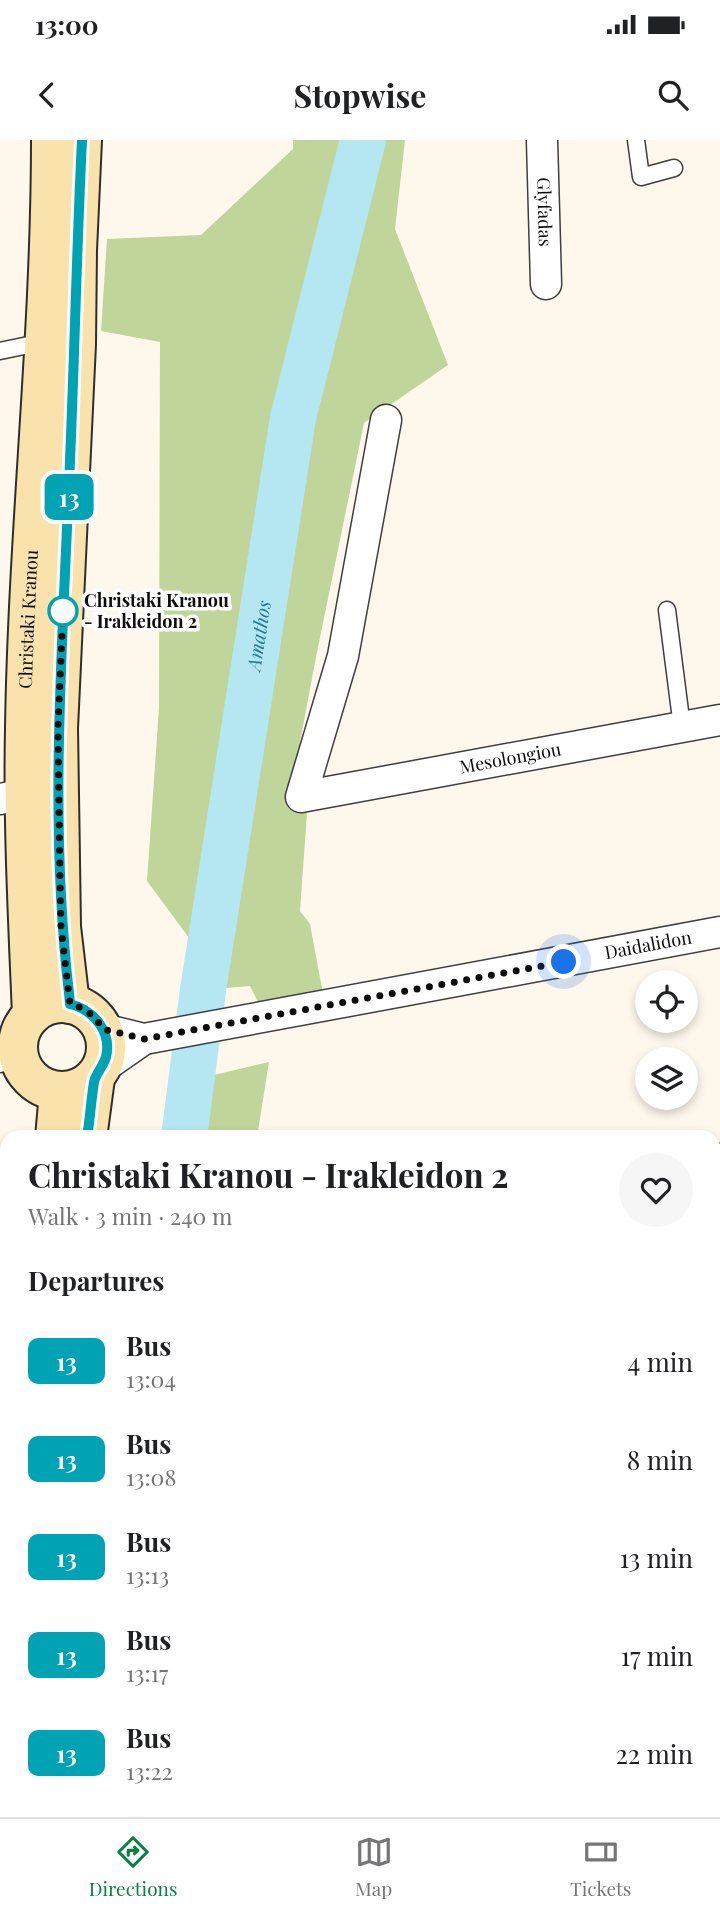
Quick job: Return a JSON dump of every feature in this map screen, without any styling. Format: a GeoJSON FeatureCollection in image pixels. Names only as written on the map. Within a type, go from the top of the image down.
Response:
{"type":"FeatureCollection","features":[{"type":"Feature","properties":{"kind":"main road","name":"Christaki Kranou"},"geometry":{"type":"LineString","coordinates":[[32,1014],[13,797],[25,716],[51,140]]}},
{"type":"Feature","properties":{"kind":"main road","name":"Christaki Kranou"},"geometry":{"type":"LineString","coordinates":[[70,1004],[61,927],[58,728],[82,140]]}},
{"type":"Feature","properties":{"kind":"main road"},"geometry":{"type":"LineString","coordinates":[[88,1130],[98,1074],[107,1055],[107,1042],[96,1017],[86,1009],[70,1004],[47,1005],[32,1014],[22,1027],[17,1049],[10,1062],[35,1083],[59,1092],[85,1086],[98,1074]]}},
{"type":"Feature","properties":{"kind":"main road"},"geometry":{"type":"LineString","coordinates":[[56,1130],[59,1092]]}},
{"type":"Feature","properties":{"kind":"street","name":"Glyfadas"},"geometry":{"type":"LineString","coordinates":[[542,140],[546,284]]}},
{"type":"Feature","properties":{"kind":"street","name":"Mesolongiou"},"geometry":{"type":"LineString","coordinates":[[386,421],[343,656],[301,797],[720,720]]}},
{"type":"Feature","properties":{"kind":"street","name":"Daidalidon"},"geometry":{"type":"LineString","coordinates":[[144,1039],[720,932]]}},
{"type":"Feature","properties":{"kind":"street"},"geometry":{"type":"LineString","coordinates":[[103,1029],[144,1039]]}},
{"type":"Feature","properties":{"kind":"street"},"geometry":{"type":"LineString","coordinates":[[98,1074],[144,1039]]}},
{"type":"Feature","properties":{"kind":"lane"},"geometry":{"type":"LineString","coordinates":[[636,140],[641,177],[674,168]]}},
{"type":"Feature","properties":{"kind":"lane"},"geometry":{"type":"LineString","coordinates":[[0,351],[43,342]]}},
{"type":"Feature","properties":{"kind":"lane"},"geometry":{"type":"LineString","coordinates":[[667,610],[682,727]]}},
{"type":"Feature","properties":{"kind":"green space"},"geometry":{"type":"Polygon","coordinates":[[[293,140],[405,140],[395,229],[448,365],[364,423],[288,806],[307,813],[300,911],[310,924],[323,994],[260,1006],[250,986],[226,988],[147,881],[159,708],[160,342],[101,331],[107,239],[201,235],[293,149],[293,140]]]}},
{"type":"Feature","properties":{"kind":"green space"},"geometry":{"type":"Polygon","coordinates":[[[269,1062],[258,1130],[205,1130],[214,1075],[269,1062]]]}},
{"type":"Feature","properties":{"kind":"waterway","name":"Amathos"},"geometry":{"type":"LineString","coordinates":[[185,1130],[203,990],[293,418],[363,140]]}},
{"type":"Feature","properties":{"kind":"bus line","name":"13"},"geometry":{"type":"LineString","coordinates":[[82,140],[76,250],[76,344],[58,728],[61,927],[70,1004],[86,1009],[96,1017],[107,1042],[107,1055],[95,1078],[88,1130]]}},
{"type":"Feature","properties":{"kind":"place","name":"Christaki Kranou - Irakleidon 2"},"geometry":{"type":"Point","coordinates":[63,611]}},
{"type":"Feature","properties":{"kind":"route"},"geometry":{"type":"LineString","coordinates":[[63,611],[58,728],[61,927],[70,1004],[86,1009],[96,1017],[103,1029],[144,1039],[564,962]]}}]}
